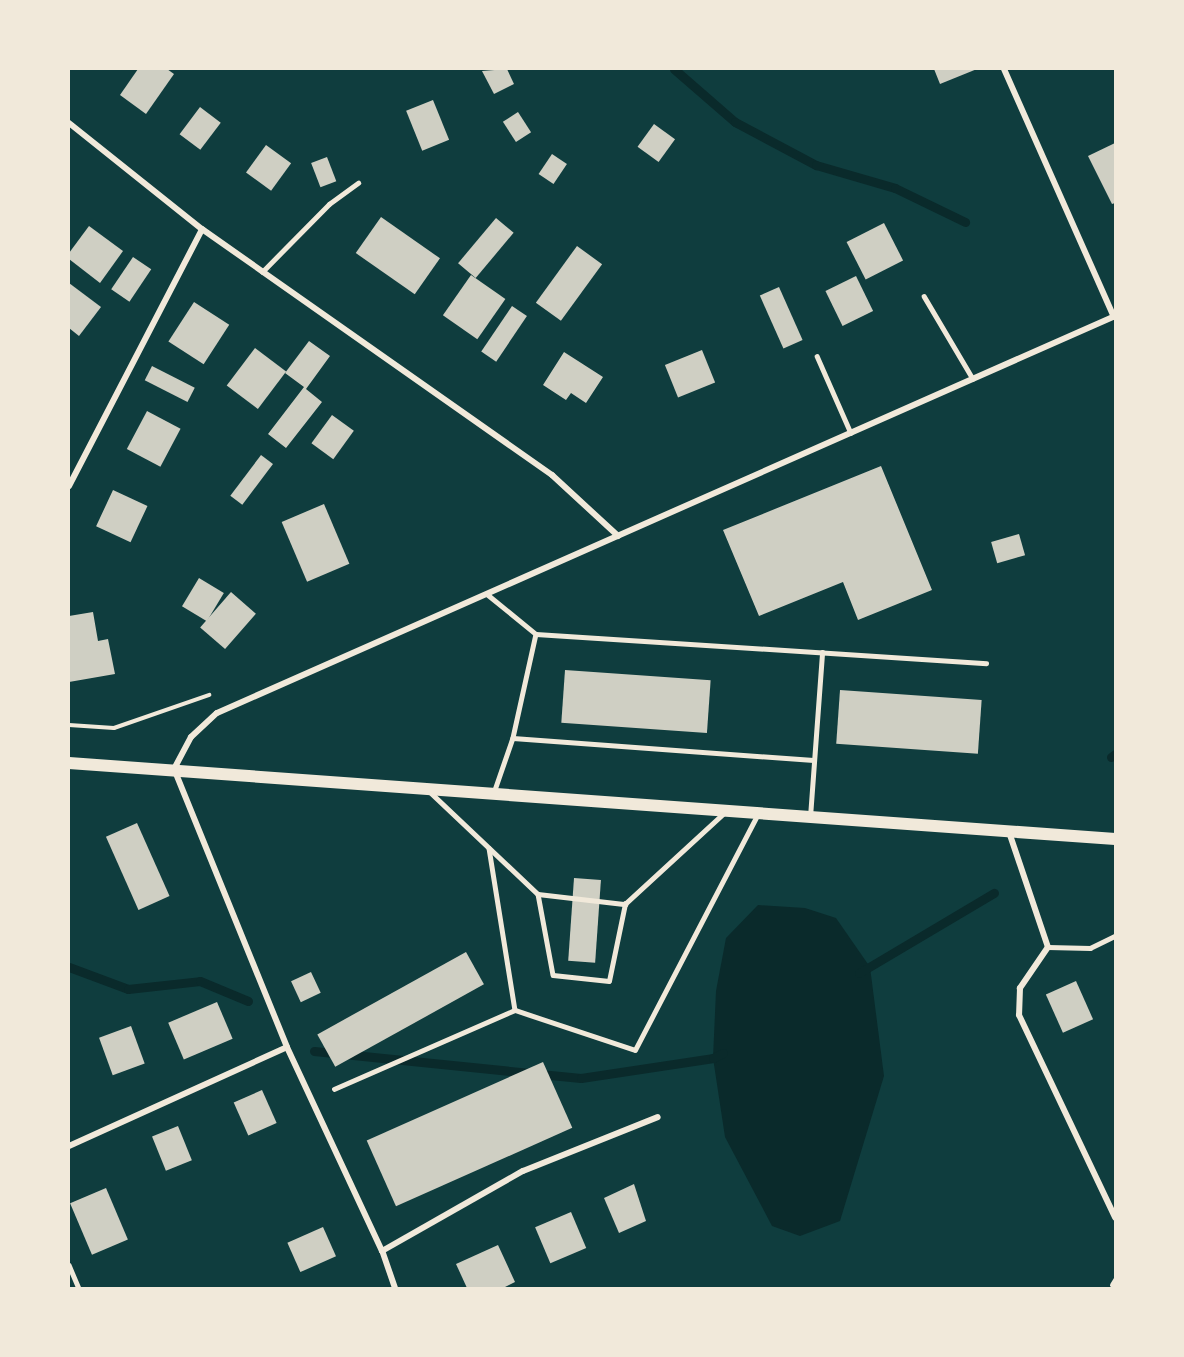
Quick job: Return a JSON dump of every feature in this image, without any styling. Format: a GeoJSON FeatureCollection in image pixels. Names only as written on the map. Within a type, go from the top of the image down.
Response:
{"type":"FeatureCollection","features":[{"type":"Feature","properties":{"kind":"main road"},"geometry":{"type":"LineString","coordinates":[[69,762],[1115,839]]}},
{"type":"Feature","properties":{"kind":"street"},"geometry":{"type":"LineString","coordinates":[[395,1288],[382,1251],[287,1047],[174,769],[191,737],[217,713],[1114,316],[1004,69]]}},
{"type":"Feature","properties":{"kind":"street"},"geometry":{"type":"LineString","coordinates":[[69,123],[202,229],[552,475],[618,536]]}},
{"type":"Feature","properties":{"kind":"street"},"geometry":{"type":"LineString","coordinates":[[69,486],[202,229]]}},
{"type":"Feature","properties":{"kind":"street"},"geometry":{"type":"LineString","coordinates":[[1009,831],[1048,947],[1020,988],[1019,1015],[1115,1217]]}},
{"type":"Feature","properties":{"kind":"street"},"geometry":{"type":"LineString","coordinates":[[69,1146],[287,1047]]}},
{"type":"Feature","properties":{"kind":"street"},"geometry":{"type":"LineString","coordinates":[[382,1251],[523,1170],[658,1117]]}},
{"type":"Feature","properties":{"kind":"lane"},"geometry":{"type":"LineString","coordinates":[[262,272],[329,204],[357,183]]}},
{"type":"Feature","properties":{"kind":"lane"},"geometry":{"type":"LineString","coordinates":[[924,296],[973,379]]}},
{"type":"Feature","properties":{"kind":"lane"},"geometry":{"type":"LineString","coordinates":[[817,356],[850,434]]}},
{"type":"Feature","properties":{"kind":"lane"},"geometry":{"type":"LineString","coordinates":[[487,594],[536,634],[986,663]]}},
{"type":"Feature","properties":{"kind":"lane"},"geometry":{"type":"LineString","coordinates":[[494,793],[513,738],[536,634]]}},
{"type":"Feature","properties":{"kind":"lane"},"geometry":{"type":"LineString","coordinates":[[810,817],[822,652]]}},
{"type":"Feature","properties":{"kind":"lane"},"geometry":{"type":"LineString","coordinates":[[513,738],[813,760]]}},
{"type":"Feature","properties":{"kind":"lane"},"geometry":{"type":"LineString","coordinates":[[424,787],[538,894],[553,975],[609,981],[626,904],[727,810]]}},
{"type":"Feature","properties":{"kind":"lane"},"geometry":{"type":"LineString","coordinates":[[334,1089],[515,1010],[635,1050],[758,813]]}},
{"type":"Feature","properties":{"kind":"lane"},"geometry":{"type":"LineString","coordinates":[[489,848],[515,1010]]}},
{"type":"Feature","properties":{"kind":"lane"},"geometry":{"type":"LineString","coordinates":[[538,894],[626,904]]}},
{"type":"Feature","properties":{"kind":"lane"},"geometry":{"type":"LineString","coordinates":[[1048,947],[1090,948],[1115,936]]}},
{"type":"Feature","properties":{"kind":"lane"},"geometry":{"type":"LineString","coordinates":[[69,1265],[79,1288]]}},
{"type":"Feature","properties":{"kind":"path"},"geometry":{"type":"LineString","coordinates":[[69,725],[114,728],[211,694]]}},
{"type":"Feature","properties":{"kind":"water"},"geometry":{"type":"Polygon","coordinates":[[[758,905],[805,908],[836,918],[870,967],[884,1076],[840,1221],[800,1236],[772,1226],[725,1137],[713,1058],[716,991],[726,938],[758,905]]]}},
{"type":"Feature","properties":{"kind":"building"},"geometry":{"type":"Polygon","coordinates":[[[138,69],[167,69],[174,74],[146,114],[120,95],[138,69]]]}},
{"type":"Feature","properties":{"kind":"building"},"geometry":{"type":"Polygon","coordinates":[[[507,69],[514,84],[494,94],[482,71],[507,69]]]}},
{"type":"Feature","properties":{"kind":"building"},"geometry":{"type":"Polygon","coordinates":[[[934,69],[977,69],[940,84],[934,69]]]}},
{"type":"Feature","properties":{"kind":"building"},"geometry":{"type":"Polygon","coordinates":[[[433,100],[449,140],[422,151],[406,111],[433,100]]]}},
{"type":"Feature","properties":{"kind":"building"},"geometry":{"type":"Polygon","coordinates":[[[200,107],[221,123],[200,150],[180,134],[200,107]]]}},
{"type":"Feature","properties":{"kind":"building"},"geometry":{"type":"Polygon","coordinates":[[[518,112],[531,132],[516,142],[503,122],[518,112]]]}},
{"type":"Feature","properties":{"kind":"building"},"geometry":{"type":"Polygon","coordinates":[[[654,124],[675,139],[659,162],[638,147],[654,124]]]}},
{"type":"Feature","properties":{"kind":"building"},"geometry":{"type":"Polygon","coordinates":[[[1115,143],[1115,203],[1112,204],[1088,156],[1115,143]]]}},
{"type":"Feature","properties":{"kind":"building"},"geometry":{"type":"Polygon","coordinates":[[[266,145],[291,163],[271,191],[246,173],[266,145]]]}},
{"type":"Feature","properties":{"kind":"building"},"geometry":{"type":"Polygon","coordinates":[[[552,154],[567,164],[554,184],[539,174],[552,154]]]}},
{"type":"Feature","properties":{"kind":"building"},"geometry":{"type":"Polygon","coordinates":[[[327,157],[336,181],[320,187],[311,163],[327,157]]]}},
{"type":"Feature","properties":{"kind":"building"},"geometry":{"type":"Polygon","coordinates":[[[381,217],[440,258],[415,294],[356,253],[381,217]]]}},
{"type":"Feature","properties":{"kind":"building"},"geometry":{"type":"Polygon","coordinates":[[[496,218],[514,233],[476,278],[458,263],[496,218]]]}},
{"type":"Feature","properties":{"kind":"building"},"geometry":{"type":"Polygon","coordinates":[[[884,223],[903,260],[866,279],[847,242],[884,223]]]}},
{"type":"Feature","properties":{"kind":"building"},"geometry":{"type":"Polygon","coordinates":[[[89,226],[123,251],[100,283],[69,259],[69,253],[89,226]]]}},
{"type":"Feature","properties":{"kind":"building"},"geometry":{"type":"Polygon","coordinates":[[[577,246],[602,264],[561,321],[536,303],[577,246]]]}},
{"type":"Feature","properties":{"kind":"building"},"geometry":{"type":"Polygon","coordinates":[[[133,257],[151,269],[129,302],[111,289],[133,257]]]}},
{"type":"Feature","properties":{"kind":"building"},"geometry":{"type":"Polygon","coordinates":[[[471,275],[505,299],[477,339],[443,315],[471,275]]]}},
{"type":"Feature","properties":{"kind":"building"},"geometry":{"type":"Polygon","coordinates":[[[856,276],[873,311],[843,326],[825,291],[856,276]]]}},
{"type":"Feature","properties":{"kind":"building"},"geometry":{"type":"Polygon","coordinates":[[[69,283],[101,307],[79,336],[69,328],[69,283]]]}},
{"type":"Feature","properties":{"kind":"building"},"geometry":{"type":"Polygon","coordinates":[[[779,287],[803,340],[783,349],[760,296],[779,287]]]}},
{"type":"Feature","properties":{"kind":"building"},"geometry":{"type":"Polygon","coordinates":[[[194,302],[229,325],[204,364],[168,341],[194,302]]]}},
{"type":"Feature","properties":{"kind":"building"},"geometry":{"type":"Polygon","coordinates":[[[512,306],[527,316],[496,362],[481,352],[512,306]]]}},
{"type":"Feature","properties":{"kind":"building"},"geometry":{"type":"Polygon","coordinates":[[[309,341],[330,356],[306,389],[322,402],[286,448],[268,434],[304,387],[285,373],[309,341]]]}},
{"type":"Feature","properties":{"kind":"building"},"geometry":{"type":"Polygon","coordinates":[[[255,348],[286,371],[258,409],[227,386],[255,348]]]}},
{"type":"Feature","properties":{"kind":"building"},"geometry":{"type":"Polygon","coordinates":[[[702,350],[715,382],[678,397],[665,365],[702,350]]]}},
{"type":"Feature","properties":{"kind":"building"},"geometry":{"type":"Polygon","coordinates":[[[564,352],[603,377],[586,403],[571,393],[566,400],[543,385],[564,352]]]}},
{"type":"Feature","properties":{"kind":"building"},"geometry":{"type":"Polygon","coordinates":[[[152,366],[195,388],[188,402],[145,380],[152,366]]]}},
{"type":"Feature","properties":{"kind":"building"},"geometry":{"type":"Polygon","coordinates":[[[147,411],[181,429],[160,467],[127,449],[147,411]]]}},
{"type":"Feature","properties":{"kind":"building"},"geometry":{"type":"Polygon","coordinates":[[[332,415],[354,431],[333,459],[311,443],[332,415]]]}},
{"type":"Feature","properties":{"kind":"building"},"geometry":{"type":"Polygon","coordinates":[[[261,455],[273,464],[242,505],[230,496],[261,455]]]}},
{"type":"Feature","properties":{"kind":"building"},"geometry":{"type":"Polygon","coordinates":[[[881,466],[932,590],[858,620],[843,582],[759,616],[723,530],[881,466]]]}},
{"type":"Feature","properties":{"kind":"building"},"geometry":{"type":"Polygon","coordinates":[[[113,490],[147,506],[131,542],[96,526],[113,490]]]}},
{"type":"Feature","properties":{"kind":"building"},"geometry":{"type":"Polygon","coordinates":[[[324,504],[349,564],[307,582],[282,522],[324,504]]]}},
{"type":"Feature","properties":{"kind":"building"},"geometry":{"type":"Polygon","coordinates":[[[1019,534],[1025,555],[997,563],[991,542],[1019,534]]]}},
{"type":"Feature","properties":{"kind":"building"},"geometry":{"type":"Polygon","coordinates":[[[199,578],[224,593],[207,621],[182,606],[199,578]]]}},
{"type":"Feature","properties":{"kind":"building"},"geometry":{"type":"Polygon","coordinates":[[[231,592],[256,614],[225,649],[200,627],[231,592]]]}},
{"type":"Feature","properties":{"kind":"building"},"geometry":{"type":"Polygon","coordinates":[[[93,612],[98,641],[108,639],[115,674],[69,682],[69,616],[93,612]]]}},
{"type":"Feature","properties":{"kind":"building"},"geometry":{"type":"Polygon","coordinates":[[[565,670],[711,680],[707,733],[561,723],[565,670]]]}},
{"type":"Feature","properties":{"kind":"building"},"geometry":{"type":"Polygon","coordinates":[[[840,690],[982,700],[978,754],[836,744],[840,690]]]}},
{"type":"Feature","properties":{"kind":"building"},"geometry":{"type":"Polygon","coordinates":[[[137,823],[170,896],[138,910],[106,837],[137,823]]]}},
{"type":"Feature","properties":{"kind":"building"},"geometry":{"type":"Polygon","coordinates":[[[574,878],[601,880],[595,963],[568,961],[574,878]]]}},
{"type":"Feature","properties":{"kind":"building"},"geometry":{"type":"Polygon","coordinates":[[[466,952],[484,984],[335,1067],[317,1034],[466,952]]]}},
{"type":"Feature","properties":{"kind":"building"},"geometry":{"type":"Polygon","coordinates":[[[311,972],[321,993],[301,1002],[291,981],[311,972]]]}},
{"type":"Feature","properties":{"kind":"building"},"geometry":{"type":"Polygon","coordinates":[[[1076,981],[1093,1019],[1063,1033],[1046,994],[1076,981]]]}},
{"type":"Feature","properties":{"kind":"building"},"geometry":{"type":"Polygon","coordinates":[[[217,1002],[233,1039],[184,1060],[168,1023],[217,1002]]]}},
{"type":"Feature","properties":{"kind":"building"},"geometry":{"type":"Polygon","coordinates":[[[131,1026],[145,1064],[113,1075],[99,1038],[131,1026]]]}},
{"type":"Feature","properties":{"kind":"building"},"geometry":{"type":"Polygon","coordinates":[[[543,1062],[572,1128],[396,1206],[367,1141],[543,1062]]]}},
{"type":"Feature","properties":{"kind":"building"},"geometry":{"type":"Polygon","coordinates":[[[262,1090],[277,1123],[248,1135],[234,1103],[262,1090]]]}},
{"type":"Feature","properties":{"kind":"building"},"geometry":{"type":"Polygon","coordinates":[[[178,1126],[192,1160],[166,1171],[152,1136],[178,1126]]]}},
{"type":"Feature","properties":{"kind":"building"},"geometry":{"type":"Polygon","coordinates":[[[634,1184],[646,1221],[619,1233],[604,1198],[634,1184]]]}},
{"type":"Feature","properties":{"kind":"building"},"geometry":{"type":"Polygon","coordinates":[[[106,1188],[128,1240],[92,1255],[70,1203],[106,1188]]]}},
{"type":"Feature","properties":{"kind":"building"},"geometry":{"type":"Polygon","coordinates":[[[571,1212],[586,1248],[550,1263],[535,1227],[571,1212]]]}},
{"type":"Feature","properties":{"kind":"building"},"geometry":{"type":"Polygon","coordinates":[[[323,1227],[336,1256],[300,1272],[287,1243],[323,1227]]]}},
{"type":"Feature","properties":{"kind":"building"},"geometry":{"type":"Polygon","coordinates":[[[498,1245],[515,1282],[503,1288],[467,1288],[456,1264],[498,1245]]]}},
{"type":"Feature","properties":{"kind":"waterway"},"geometry":{"type":"LineString","coordinates":[[674,69],[735,122],[816,165],[895,188],[965,222]]}},
{"type":"Feature","properties":{"kind":"waterway"},"geometry":{"type":"LineString","coordinates":[[1111,757],[1115,754]]}},
{"type":"Feature","properties":{"kind":"waterway"},"geometry":{"type":"LineString","coordinates":[[859,973],[994,893]]}},
{"type":"Feature","properties":{"kind":"waterway"},"geometry":{"type":"LineString","coordinates":[[69,967],[128,989],[200,981],[248,1001]]}},
{"type":"Feature","properties":{"kind":"waterway"},"geometry":{"type":"LineString","coordinates":[[314,1051],[581,1078],[713,1058],[723,1053]]}}]}
